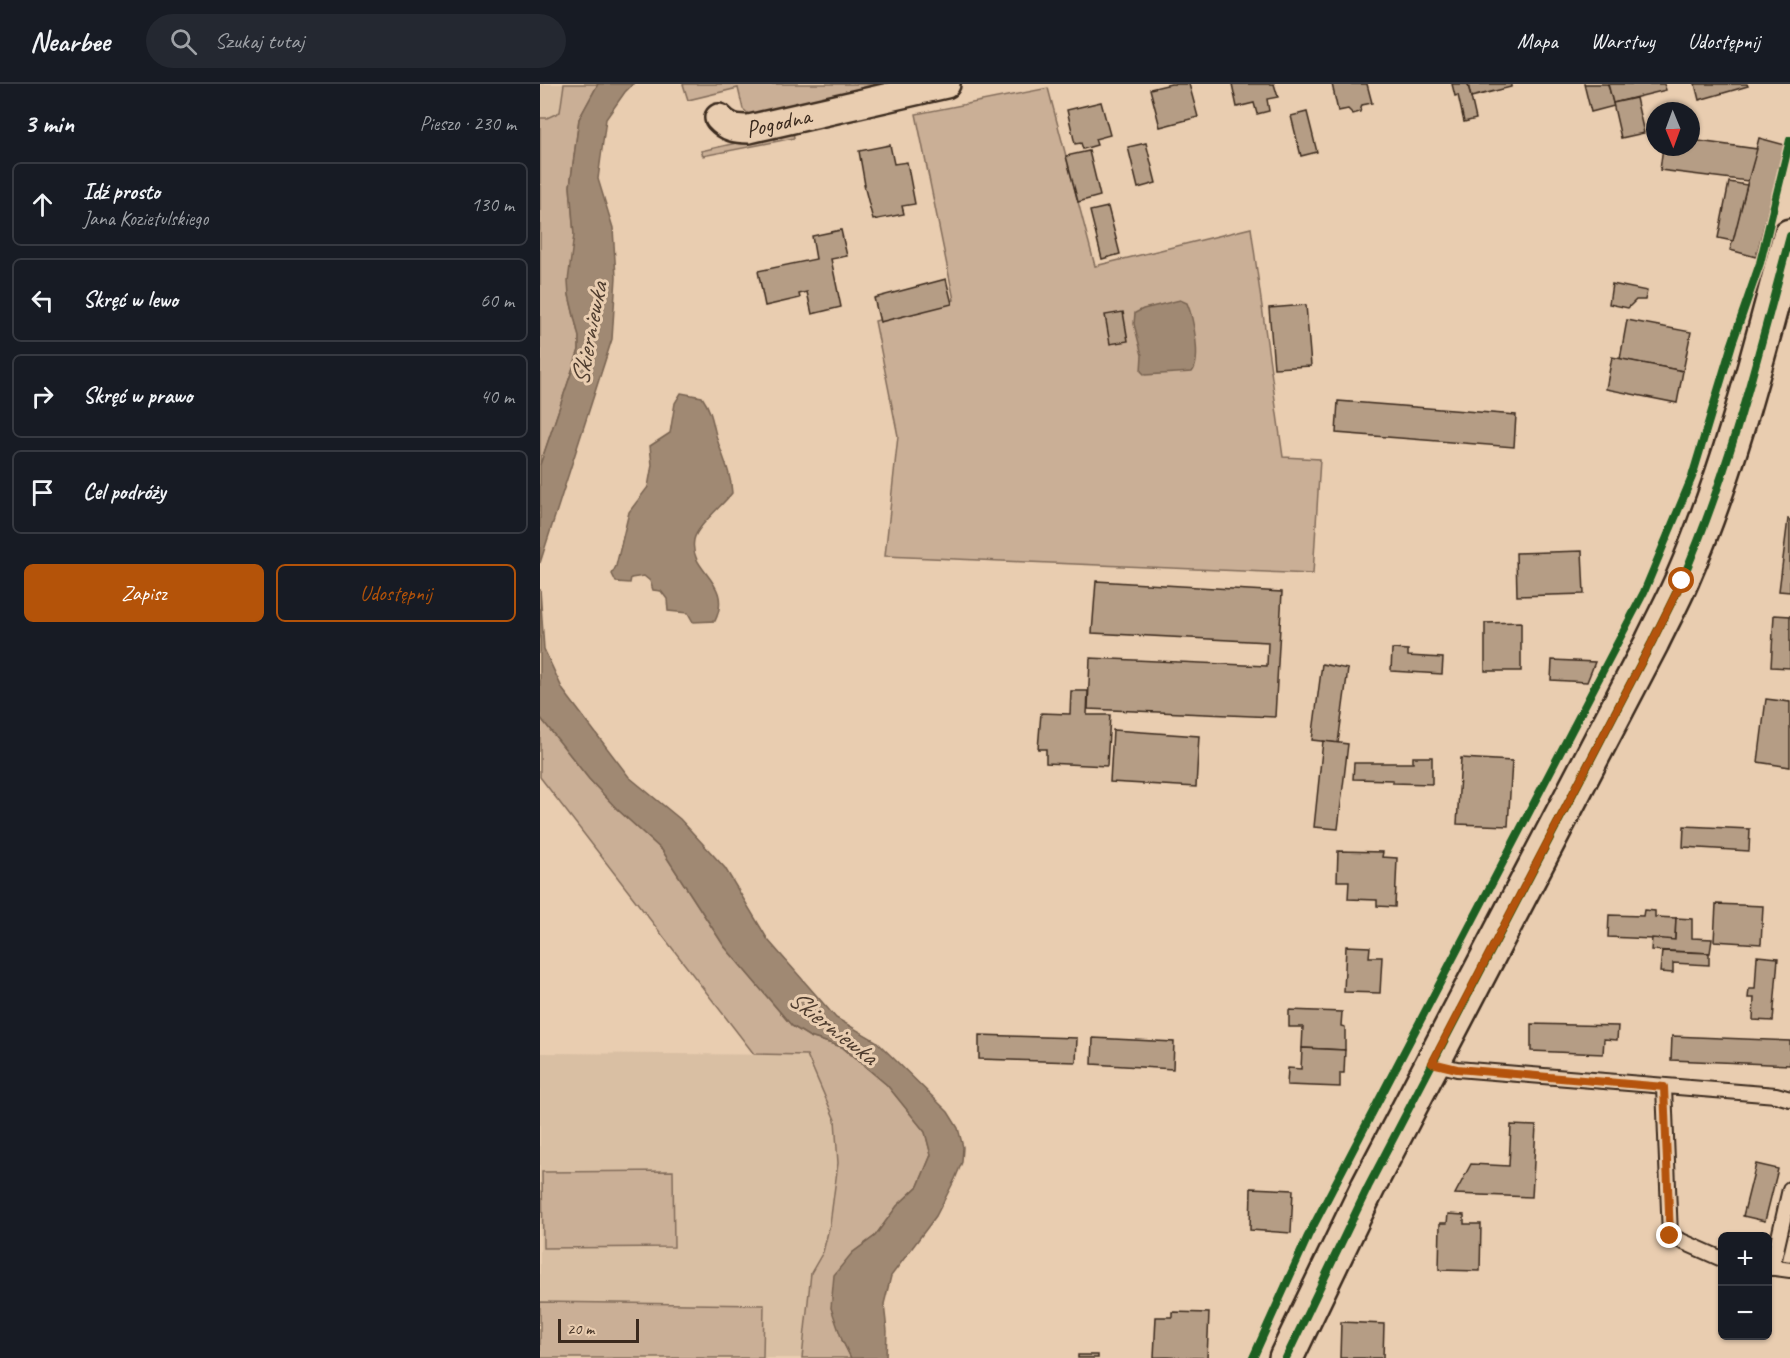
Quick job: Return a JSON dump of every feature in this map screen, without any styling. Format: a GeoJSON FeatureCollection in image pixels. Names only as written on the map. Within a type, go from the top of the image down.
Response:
{"type":"FeatureCollection","features":[{"type":"Feature","properties":{"kind":"main road"},"geometry":{"type":"LineString","coordinates":[[1286,1358],[1363,1197],[1682,581],[1730,450],[1790,236]]}},
{"type":"Feature","properties":{"kind":"street","name":"Pogodna"},"geometry":{"type":"LineString","coordinates":[[719,118],[726,125],[736,129],[749,129],[946,84]]}},
{"type":"Feature","properties":{"kind":"lane"},"geometry":{"type":"LineString","coordinates":[[1432,1063],[1457,1069],[1776,1095],[1790,1099]]}},
{"type":"Feature","properties":{"kind":"lane"},"geometry":{"type":"LineString","coordinates":[[1664,1087],[1670,1236],[1718,1257]]}},
{"type":"Feature","properties":{"kind":"lane"},"geometry":{"type":"LineString","coordinates":[[1772,1260],[1790,1189]]}},
{"type":"Feature","properties":{"kind":"lane"},"geometry":{"type":"LineString","coordinates":[[1772,1268],[1790,1270]]}},
{"type":"Feature","properties":{"kind":"shaded area"},"geometry":{"type":"Polygon","coordinates":[[[540,84],[564,84],[560,112],[547,118],[540,118],[540,84]]]}},
{"type":"Feature","properties":{"kind":"shaded area"},"geometry":{"type":"Polygon","coordinates":[[[564,84],[598,84],[579,119],[570,186],[574,235],[569,295],[579,337],[579,350],[540,465],[540,118],[547,118],[560,112],[564,84]]]}},
{"type":"Feature","properties":{"kind":"shaded area"},"geometry":{"type":"Polygon","coordinates":[[[683,84],[896,84],[750,115],[743,109],[738,88],[688,100],[683,84]]]}},
{"type":"Feature","properties":{"kind":"shaded area"},"geometry":{"type":"Polygon","coordinates":[[[1048,88],[1095,266],[1251,228],[1283,457],[1320,459],[1313,574],[885,556],[898,436],[875,321],[954,300],[916,114],[1048,88]]]}},
{"type":"Feature","properties":{"kind":"shaded area"},"geometry":{"type":"Polygon","coordinates":[[[793,130],[794,138],[703,156],[701,151],[793,130]]]}},
{"type":"Feature","properties":{"kind":"shaded area"},"geometry":{"type":"Polygon","coordinates":[[[540,717],[589,779],[617,809],[662,850],[724,946],[792,1026],[810,1037],[842,1047],[887,1085],[925,1132],[931,1155],[918,1186],[897,1206],[875,1236],[852,1253],[842,1340],[851,1358],[802,1358],[811,1273],[823,1252],[830,1224],[838,1163],[835,1120],[807,1055],[754,1054],[540,777],[540,717]]]}},
{"type":"Feature","properties":{"kind":"shaded area"},"geometry":{"type":"Polygon","coordinates":[[[540,1053],[807,1055],[835,1120],[838,1163],[830,1224],[823,1252],[811,1273],[802,1358],[540,1358],[540,1053]]]}},
{"type":"Feature","properties":{"kind":"shaded area"},"geometry":{"type":"Polygon","coordinates":[[[673,1171],[674,1247],[543,1248],[542,1172],[673,1171]]]}},
{"type":"Feature","properties":{"kind":"shaded area"},"geometry":{"type":"Polygon","coordinates":[[[540,1302],[764,1305],[763,1358],[540,1358],[540,1302]]]}},
{"type":"Feature","properties":{"kind":"water","name":"Skierniewka"},"geometry":{"type":"Polygon","coordinates":[[[598,84],[633,84],[606,119],[598,179],[613,228],[616,277],[612,339],[540,563],[540,465],[579,350],[579,337],[568,281],[574,235],[570,186],[579,119],[598,84]]]}},
{"type":"Feature","properties":{"kind":"water"},"geometry":{"type":"Polygon","coordinates":[[[1180,300],[1187,303],[1192,318],[1196,349],[1195,366],[1192,372],[1145,375],[1141,371],[1142,355],[1134,324],[1135,313],[1180,300]]]}},
{"type":"Feature","properties":{"kind":"water"},"geometry":{"type":"Polygon","coordinates":[[[681,393],[702,397],[706,403],[729,473],[731,486],[732,493],[705,523],[694,540],[697,561],[715,586],[719,596],[715,621],[693,622],[688,613],[668,611],[667,599],[661,591],[653,590],[650,581],[644,576],[631,578],[630,583],[616,582],[612,574],[629,512],[648,487],[652,465],[650,446],[670,433],[675,403],[681,393]]]}},
{"type":"Feature","properties":{"kind":"water","name":"Skierniewka"},"geometry":{"type":"Polygon","coordinates":[[[540,589],[544,649],[563,690],[629,777],[680,819],[725,868],[768,940],[836,1018],[876,1041],[948,1112],[958,1128],[963,1147],[962,1162],[955,1179],[936,1216],[891,1276],[884,1304],[887,1331],[886,1358],[851,1358],[831,1308],[834,1275],[852,1253],[875,1236],[897,1206],[918,1186],[931,1155],[925,1132],[887,1085],[842,1047],[810,1037],[792,1026],[724,946],[662,850],[617,809],[589,779],[540,717],[540,589]]]}},
{"type":"Feature","properties":{"kind":"building"},"geometry":{"type":"Polygon","coordinates":[[[1171,84],[1189,84],[1198,117],[1160,127],[1150,89],[1171,84]]]}},
{"type":"Feature","properties":{"kind":"building"},"geometry":{"type":"Polygon","coordinates":[[[1232,84],[1274,84],[1278,97],[1267,99],[1269,111],[1257,114],[1254,103],[1237,107],[1232,84]]]}},
{"type":"Feature","properties":{"kind":"building"},"geometry":{"type":"Polygon","coordinates":[[[1332,84],[1367,84],[1372,103],[1362,105],[1360,112],[1353,114],[1348,109],[1338,111],[1332,84]]]}},
{"type":"Feature","properties":{"kind":"building"},"geometry":{"type":"Polygon","coordinates":[[[1452,84],[1468,84],[1476,119],[1464,122],[1458,95],[1455,96],[1452,84]]]}},
{"type":"Feature","properties":{"kind":"building"},"geometry":{"type":"Polygon","coordinates":[[[1468,84],[1511,84],[1511,87],[1471,97],[1468,84]]]}},
{"type":"Feature","properties":{"kind":"building"},"geometry":{"type":"Polygon","coordinates":[[[1584,84],[1608,84],[1614,106],[1591,112],[1584,84]]]}},
{"type":"Feature","properties":{"kind":"building"},"geometry":{"type":"Polygon","coordinates":[[[1608,84],[1664,84],[1666,90],[1613,103],[1608,84]]]}},
{"type":"Feature","properties":{"kind":"building"},"geometry":{"type":"Polygon","coordinates":[[[1695,84],[1747,84],[1748,86],[1699,100],[1695,84]]]}},
{"type":"Feature","properties":{"kind":"building"},"geometry":{"type":"Polygon","coordinates":[[[1636,98],[1644,133],[1621,138],[1613,103],[1636,98]]]}},
{"type":"Feature","properties":{"kind":"building"},"geometry":{"type":"Polygon","coordinates":[[[1101,102],[1110,135],[1095,139],[1097,145],[1083,149],[1081,143],[1075,144],[1067,110],[1101,102]]]}},
{"type":"Feature","properties":{"kind":"building"},"geometry":{"type":"Polygon","coordinates":[[[1307,112],[1317,152],[1301,156],[1291,116],[1307,112]]]}},
{"type":"Feature","properties":{"kind":"building"},"geometry":{"type":"Polygon","coordinates":[[[1759,138],[1785,145],[1756,257],[1730,250],[1759,138]]]}},
{"type":"Feature","properties":{"kind":"building"},"geometry":{"type":"Polygon","coordinates":[[[1700,141],[1757,149],[1748,181],[1660,170],[1662,156],[1700,156],[1700,141]]]}},
{"type":"Feature","properties":{"kind":"building"},"geometry":{"type":"Polygon","coordinates":[[[1146,143],[1156,183],[1138,188],[1128,147],[1146,143]]]}},
{"type":"Feature","properties":{"kind":"building"},"geometry":{"type":"Polygon","coordinates":[[[890,145],[894,164],[907,162],[915,204],[902,206],[904,214],[873,220],[864,185],[859,151],[890,145]]]}},
{"type":"Feature","properties":{"kind":"building"},"geometry":{"type":"Polygon","coordinates":[[[1089,151],[1100,196],[1078,202],[1066,156],[1089,151]]]}},
{"type":"Feature","properties":{"kind":"building"},"geometry":{"type":"Polygon","coordinates":[[[1729,182],[1747,185],[1733,241],[1718,238],[1729,182]]]}},
{"type":"Feature","properties":{"kind":"building"},"geometry":{"type":"Polygon","coordinates":[[[1108,207],[1120,254],[1102,259],[1090,211],[1108,207]]]}},
{"type":"Feature","properties":{"kind":"building"},"geometry":{"type":"Polygon","coordinates":[[[841,230],[847,256],[831,259],[841,307],[812,314],[807,292],[799,294],[800,298],[765,306],[758,271],[816,259],[812,236],[841,230]]]}},
{"type":"Feature","properties":{"kind":"building"},"geometry":{"type":"Polygon","coordinates":[[[946,279],[952,304],[880,322],[874,298],[946,279]]]}},
{"type":"Feature","properties":{"kind":"building"},"geometry":{"type":"Polygon","coordinates":[[[1612,284],[1647,291],[1645,300],[1636,300],[1628,308],[1609,304],[1612,284]]]}},
{"type":"Feature","properties":{"kind":"building"},"geometry":{"type":"Polygon","coordinates":[[[1306,305],[1311,366],[1274,368],[1269,308],[1306,305]]]}},
{"type":"Feature","properties":{"kind":"building"},"geometry":{"type":"Polygon","coordinates":[[[1123,312],[1128,341],[1110,344],[1105,315],[1123,312]]]}},
{"type":"Feature","properties":{"kind":"building"},"geometry":{"type":"Polygon","coordinates":[[[1627,320],[1691,332],[1683,371],[1620,359],[1627,320]]]}},
{"type":"Feature","properties":{"kind":"building"},"geometry":{"type":"Polygon","coordinates":[[[1612,357],[1683,371],[1677,403],[1606,389],[1612,357]]]}},
{"type":"Feature","properties":{"kind":"building"},"geometry":{"type":"Polygon","coordinates":[[[1338,401],[1516,415],[1514,447],[1336,433],[1338,401]]]}},
{"type":"Feature","properties":{"kind":"building"},"geometry":{"type":"Polygon","coordinates":[[[1788,519],[1790,520],[1790,592],[1779,591],[1788,519]]]}},
{"type":"Feature","properties":{"kind":"building"},"geometry":{"type":"Polygon","coordinates":[[[1582,551],[1584,594],[1517,596],[1516,553],[1582,551]]]}},
{"type":"Feature","properties":{"kind":"building"},"geometry":{"type":"Polygon","coordinates":[[[1096,581],[1282,592],[1275,717],[1088,709],[1090,658],[1267,666],[1268,642],[1092,633],[1096,581]]]}},
{"type":"Feature","properties":{"kind":"building"},"geometry":{"type":"Polygon","coordinates":[[[1774,615],[1790,616],[1790,668],[1771,667],[1774,615]]]}},
{"type":"Feature","properties":{"kind":"building"},"geometry":{"type":"Polygon","coordinates":[[[1521,622],[1521,671],[1485,671],[1485,623],[1521,622]]]}},
{"type":"Feature","properties":{"kind":"building"},"geometry":{"type":"Polygon","coordinates":[[[1392,649],[1408,650],[1408,656],[1443,658],[1442,674],[1391,671],[1392,649]]]}},
{"type":"Feature","properties":{"kind":"building"},"geometry":{"type":"Polygon","coordinates":[[[1552,660],[1595,662],[1587,682],[1551,680],[1552,660]]]}},
{"type":"Feature","properties":{"kind":"building"},"geometry":{"type":"Polygon","coordinates":[[[1322,664],[1348,669],[1338,743],[1312,740],[1322,664]]]}},
{"type":"Feature","properties":{"kind":"building"},"geometry":{"type":"Polygon","coordinates":[[[1071,691],[1088,691],[1087,715],[1110,715],[1107,766],[1046,763],[1046,749],[1038,749],[1041,713],[1070,714],[1071,691]]]}},
{"type":"Feature","properties":{"kind":"building"},"geometry":{"type":"Polygon","coordinates":[[[1766,699],[1790,702],[1790,767],[1758,762],[1766,699]]]}},
{"type":"Feature","properties":{"kind":"building"},"geometry":{"type":"Polygon","coordinates":[[[1113,730],[1199,736],[1196,787],[1110,782],[1113,730]]]}},
{"type":"Feature","properties":{"kind":"building"},"geometry":{"type":"Polygon","coordinates":[[[1323,741],[1348,744],[1338,829],[1314,827],[1323,741]]]}},
{"type":"Feature","properties":{"kind":"building"},"geometry":{"type":"Polygon","coordinates":[[[1413,757],[1432,757],[1432,784],[1353,779],[1354,763],[1413,763],[1413,757]]]}},
{"type":"Feature","properties":{"kind":"building"},"geometry":{"type":"Polygon","coordinates":[[[1461,758],[1512,761],[1508,826],[1457,824],[1461,758]]]}},
{"type":"Feature","properties":{"kind":"building"},"geometry":{"type":"Polygon","coordinates":[[[1684,826],[1750,829],[1749,851],[1683,847],[1684,826]]]}},
{"type":"Feature","properties":{"kind":"building"},"geometry":{"type":"Polygon","coordinates":[[[1338,851],[1383,852],[1382,857],[1397,858],[1395,907],[1377,906],[1377,900],[1348,899],[1349,881],[1337,881],[1338,851]]]}},
{"type":"Feature","properties":{"kind":"building"},"geometry":{"type":"Polygon","coordinates":[[[1716,904],[1763,906],[1761,944],[1714,941],[1716,904]]]}},
{"type":"Feature","properties":{"kind":"building"},"geometry":{"type":"Polygon","coordinates":[[[1644,910],[1655,911],[1655,917],[1676,918],[1675,940],[1608,937],[1609,915],[1643,916],[1644,910]]]}},
{"type":"Feature","properties":{"kind":"building"},"geometry":{"type":"Polygon","coordinates":[[[1676,918],[1692,919],[1692,938],[1712,939],[1710,953],[1651,950],[1652,938],[1675,940],[1676,918]]]}},
{"type":"Feature","properties":{"kind":"building"},"geometry":{"type":"Polygon","coordinates":[[[1346,946],[1370,947],[1369,957],[1382,957],[1380,993],[1344,992],[1346,946]]]}},
{"type":"Feature","properties":{"kind":"building"},"geometry":{"type":"Polygon","coordinates":[[[1662,951],[1709,953],[1709,965],[1673,963],[1673,973],[1660,972],[1662,951]]]}},
{"type":"Feature","properties":{"kind":"building"},"geometry":{"type":"Polygon","coordinates":[[[1757,956],[1778,958],[1773,1021],[1753,1020],[1754,998],[1748,998],[1749,989],[1755,989],[1757,956]]]}},
{"type":"Feature","properties":{"kind":"building"},"geometry":{"type":"Polygon","coordinates":[[[1289,1010],[1342,1012],[1341,1026],[1345,1027],[1345,1050],[1302,1048],[1303,1027],[1289,1027],[1289,1010]]]}},
{"type":"Feature","properties":{"kind":"building"},"geometry":{"type":"Polygon","coordinates":[[[1531,1024],[1618,1026],[1617,1040],[1604,1039],[1603,1054],[1531,1051],[1531,1024]]]}},
{"type":"Feature","properties":{"kind":"building"},"geometry":{"type":"Polygon","coordinates":[[[979,1035],[1077,1038],[1076,1062],[979,1059],[979,1035]]]}},
{"type":"Feature","properties":{"kind":"building"},"geometry":{"type":"Polygon","coordinates":[[[1672,1036],[1790,1041],[1790,1065],[1671,1060],[1672,1036]]]}},
{"type":"Feature","properties":{"kind":"building"},"geometry":{"type":"Polygon","coordinates":[[[1093,1038],[1174,1042],[1173,1069],[1092,1064],[1093,1038]]]}},
{"type":"Feature","properties":{"kind":"building"},"geometry":{"type":"Polygon","coordinates":[[[1302,1048],[1345,1050],[1344,1073],[1340,1073],[1340,1087],[1287,1085],[1288,1068],[1301,1069],[1302,1048]]]}},
{"type":"Feature","properties":{"kind":"building"},"geometry":{"type":"Polygon","coordinates":[[[1511,1125],[1536,1126],[1532,1197],[1455,1194],[1471,1164],[1509,1166],[1511,1125]]]}},
{"type":"Feature","properties":{"kind":"building"},"geometry":{"type":"Polygon","coordinates":[[[1756,1164],[1778,1169],[1765,1221],[1743,1216],[1756,1164]]]}},
{"type":"Feature","properties":{"kind":"building"},"geometry":{"type":"Polygon","coordinates":[[[1251,1188],[1293,1190],[1291,1233],[1250,1230],[1251,1188]]]}},
{"type":"Feature","properties":{"kind":"building"},"geometry":{"type":"Polygon","coordinates":[[[1448,1214],[1464,1215],[1464,1224],[1481,1224],[1480,1271],[1439,1270],[1440,1223],[1447,1223],[1448,1214]]]}},
{"type":"Feature","properties":{"kind":"building"},"geometry":{"type":"Polygon","coordinates":[[[1172,1312],[1209,1313],[1207,1358],[1154,1357],[1156,1317],[1172,1317],[1172,1312]]]}},
{"type":"Feature","properties":{"kind":"building"},"geometry":{"type":"Polygon","coordinates":[[[1341,1322],[1384,1324],[1383,1358],[1340,1358],[1341,1322]]]}},
{"type":"Feature","properties":{"kind":"building"},"geometry":{"type":"Polygon","coordinates":[[[1078,1355],[1098,1355],[1098,1358],[1078,1358],[1078,1355]]]}},
{"type":"Feature","properties":{"kind":"cycle path"},"geometry":{"type":"LineString","coordinates":[[1253,1358],[1308,1236],[1644,592],[1692,477],[1732,344],[1760,263],[1790,140]]}},
{"type":"Feature","properties":{"kind":"cycle path"},"geometry":{"type":"LineString","coordinates":[[1286,1358],[1368,1187],[1679,588],[1715,496],[1729,453],[1790,236]]}},
{"type":"Feature","properties":{"kind":"route"},"geometry":{"type":"LineString","coordinates":[[1670,1236],[1664,1087],[1457,1069],[1432,1063],[1682,581]]}}]}
